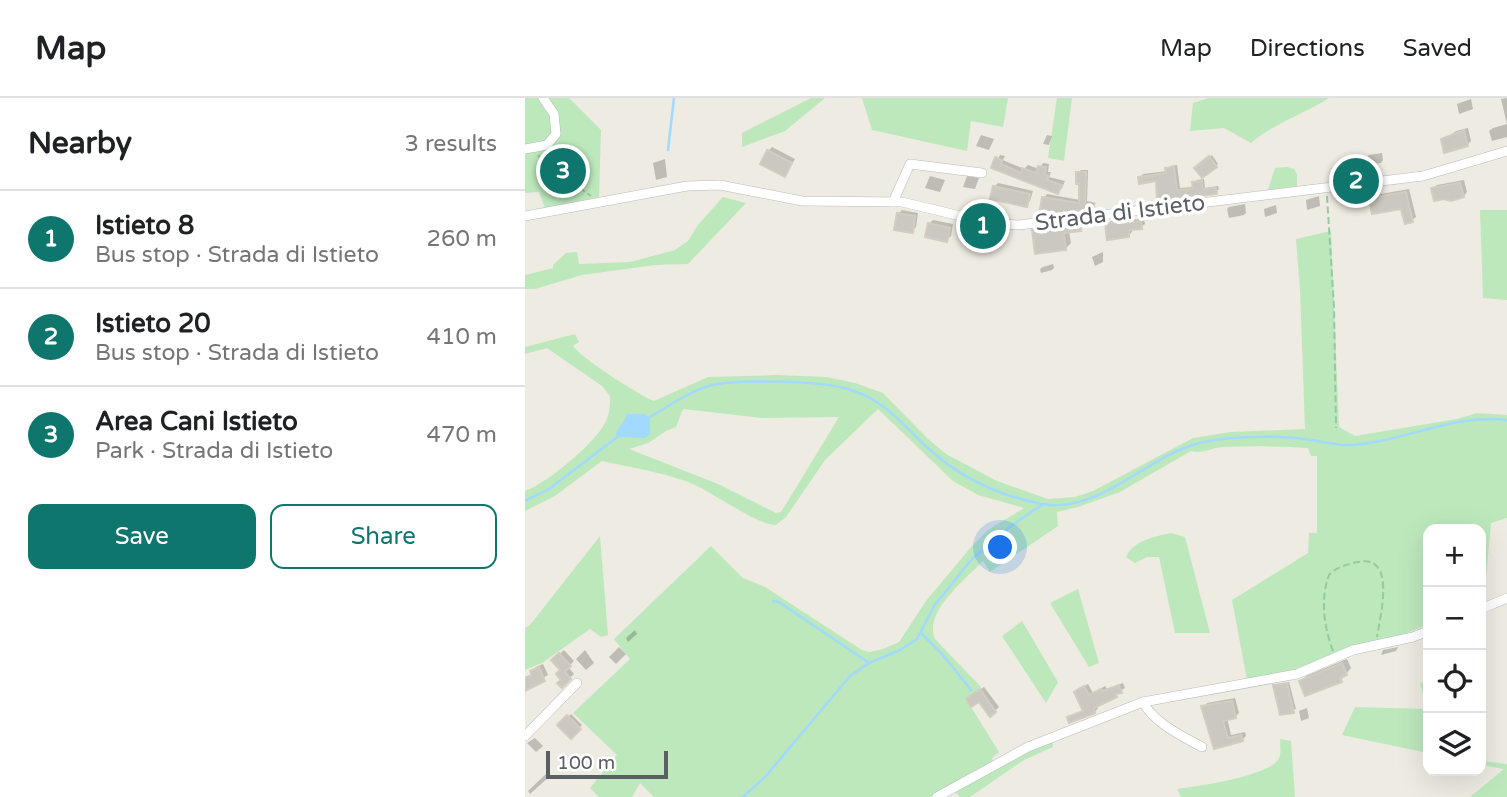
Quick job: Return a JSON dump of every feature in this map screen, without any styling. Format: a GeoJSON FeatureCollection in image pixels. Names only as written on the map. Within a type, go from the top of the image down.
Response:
{"type":"FeatureCollection","features":[{"type":"Feature","properties":{"kind":"street"},"geometry":{"type":"LineString","coordinates":[[530,148],[550,143],[556,130],[554,114],[543,98]]}},
{"type":"Feature","properties":{"kind":"street","name":"Strada di Istieto"},"geometry":{"type":"LineString","coordinates":[[525,216],[704,184],[802,201],[893,202],[990,223],[1013,225],[1431,174],[1507,151]]}},
{"type":"Feature","properties":{"kind":"street"},"geometry":{"type":"LineString","coordinates":[[893,202],[911,164],[982,173]]}},
{"type":"Feature","properties":{"kind":"street"},"geometry":{"type":"LineString","coordinates":[[1486,607],[1507,598]]}},
{"type":"Feature","properties":{"kind":"street"},"geometry":{"type":"LineString","coordinates":[[937,797],[1028,747],[1143,702],[1297,674],[1335,658],[1423,632]]}},
{"type":"Feature","properties":{"kind":"street"},"geometry":{"type":"LineString","coordinates":[[525,736],[577,683]]}},
{"type":"Feature","properties":{"kind":"street"},"geometry":{"type":"LineString","coordinates":[[1143,702],[1159,721],[1202,747]]}},
{"type":"Feature","properties":{"kind":"path"},"geometry":{"type":"LineString","coordinates":[[530,148],[547,164],[601,203]]}},
{"type":"Feature","properties":{"kind":"path"},"geometry":{"type":"LineString","coordinates":[[1327,188],[1336,428]]}},
{"type":"Feature","properties":{"kind":"path"},"geometry":{"type":"LineString","coordinates":[[1335,658],[1329,639],[1324,598],[1329,575],[1339,567],[1365,561],[1376,564],[1380,569],[1383,583],[1377,645]]}},
{"type":"Feature","properties":{"kind":"green space"},"geometry":{"type":"Polygon","coordinates":[[[525,98],[539,98],[549,113],[553,129],[550,140],[525,147],[525,98]]]}},
{"type":"Feature","properties":{"kind":"green space"},"geometry":{"type":"Polygon","coordinates":[[[546,98],[569,98],[601,130],[599,197],[545,208],[539,192],[525,193],[525,152],[549,147],[556,141],[559,118],[546,98]]]}},
{"type":"Feature","properties":{"kind":"green space"},"geometry":{"type":"Polygon","coordinates":[[[811,98],[825,98],[785,131],[742,147],[742,133],[811,98]]]}},
{"type":"Feature","properties":{"kind":"green space"},"geometry":{"type":"Polygon","coordinates":[[[862,98],[1008,98],[1003,127],[971,121],[967,151],[872,130],[862,98]]]}},
{"type":"Feature","properties":{"kind":"green space"},"geometry":{"type":"Polygon","coordinates":[[[1057,98],[1072,98],[1064,161],[1048,158],[1057,98]]]}},
{"type":"Feature","properties":{"kind":"green space"},"geometry":{"type":"Polygon","coordinates":[[[1209,98],[1329,98],[1251,143],[1224,128],[1190,131],[1193,103],[1209,98]]]}},
{"type":"Feature","properties":{"kind":"green space"},"geometry":{"type":"Polygon","coordinates":[[[1275,168],[1294,169],[1297,174],[1297,186],[1268,190],[1275,168]]]}},
{"type":"Feature","properties":{"kind":"green space"},"geometry":{"type":"Polygon","coordinates":[[[723,197],[746,203],[688,264],[655,265],[582,275],[535,289],[525,289],[525,275],[553,268],[566,253],[577,252],[579,264],[630,262],[675,250],[688,241],[698,225],[723,197]]]}},
{"type":"Feature","properties":{"kind":"green space"},"geometry":{"type":"Polygon","coordinates":[[[1480,210],[1507,210],[1507,300],[1483,298],[1480,210]]]}},
{"type":"Feature","properties":{"kind":"green space"},"geometry":{"type":"Polygon","coordinates":[[[1331,231],[1339,427],[1355,436],[1457,419],[1477,413],[1507,415],[1507,518],[1491,523],[1486,577],[1486,524],[1423,524],[1423,626],[1339,657],[1247,680],[1232,600],[1308,553],[1309,533],[1317,533],[1317,456],[1311,456],[1308,448],[1287,447],[1223,447],[1191,451],[1120,492],[1057,512],[1058,526],[990,572],[983,561],[940,607],[933,629],[935,639],[981,687],[966,699],[999,752],[992,758],[993,762],[930,797],[654,797],[640,783],[632,797],[599,797],[590,788],[617,755],[573,713],[630,659],[614,639],[711,546],[743,578],[765,587],[862,650],[870,652],[899,642],[926,601],[971,547],[988,530],[1024,508],[978,495],[953,481],[878,409],[825,460],[786,517],[776,525],[757,520],[688,482],[602,461],[555,496],[525,511],[525,491],[557,472],[600,431],[608,416],[610,396],[602,386],[547,348],[525,354],[525,347],[575,334],[579,342],[573,346],[578,352],[611,376],[654,401],[708,377],[827,377],[855,383],[883,393],[946,454],[997,481],[1048,499],[1075,497],[1093,491],[1193,438],[1230,432],[1305,429],[1296,239],[1331,231]],[[683,409],[676,427],[648,443],[629,449],[718,484],[776,513],[781,512],[839,417],[762,418],[683,409]]]}},
{"type":"Feature","properties":{"kind":"green space"},"geometry":{"type":"Polygon","coordinates":[[[1171,533],[1185,537],[1210,633],[1175,633],[1159,557],[1147,557],[1135,563],[1126,557],[1139,543],[1171,533]]]}},
{"type":"Feature","properties":{"kind":"green space"},"geometry":{"type":"Polygon","coordinates":[[[600,536],[608,635],[601,637],[590,629],[542,663],[525,670],[525,628],[600,536]]]}},
{"type":"Feature","properties":{"kind":"green space"},"geometry":{"type":"Polygon","coordinates":[[[1078,589],[1099,663],[1089,667],[1050,603],[1078,589]]]}},
{"type":"Feature","properties":{"kind":"green space"},"geometry":{"type":"Polygon","coordinates":[[[1022,621],[1058,682],[1046,703],[1002,636],[1022,621]]]}},
{"type":"Feature","properties":{"kind":"green space"},"geometry":{"type":"Polygon","coordinates":[[[1355,707],[1423,709],[1423,752],[1342,735],[1355,707]]]}},
{"type":"Feature","properties":{"kind":"green space"},"geometry":{"type":"Polygon","coordinates":[[[1280,739],[1291,741],[1295,797],[1181,797],[1177,789],[1231,780],[1271,766],[1279,758],[1280,739]]]}},
{"type":"Feature","properties":{"kind":"green space"},"geometry":{"type":"Polygon","coordinates":[[[1052,740],[1053,747],[1024,760],[970,797],[960,797],[954,791],[1009,760],[1052,740]]]}},
{"type":"Feature","properties":{"kind":"green space"},"geometry":{"type":"Polygon","coordinates":[[[1486,762],[1507,764],[1507,797],[1470,797],[1504,769],[1486,766],[1486,762]]]}},
{"type":"Feature","properties":{"kind":"water"},"geometry":{"type":"Polygon","coordinates":[[[628,414],[646,414],[650,421],[650,434],[646,438],[617,437],[616,433],[628,414]]]}},
{"type":"Feature","properties":{"kind":"building"},"geometry":{"type":"Polygon","coordinates":[[[1464,130],[1468,146],[1444,153],[1441,139],[1464,130]]]}},
{"type":"Feature","properties":{"kind":"building"},"geometry":{"type":"Polygon","coordinates":[[[767,150],[792,163],[785,177],[760,164],[767,150]]]}},
{"type":"Feature","properties":{"kind":"building"},"geometry":{"type":"Polygon","coordinates":[[[1209,156],[1217,167],[1202,178],[1194,168],[1209,156]]]}},
{"type":"Feature","properties":{"kind":"building"},"geometry":{"type":"Polygon","coordinates":[[[995,157],[1002,160],[1001,164],[1021,173],[1022,168],[1036,173],[1038,166],[1046,167],[1045,175],[1049,176],[1047,180],[1062,185],[1058,194],[991,168],[995,157]]]}},
{"type":"Feature","properties":{"kind":"building"},"geometry":{"type":"Polygon","coordinates":[[[1174,167],[1177,190],[1193,189],[1192,182],[1202,181],[1203,189],[1216,188],[1217,194],[1157,201],[1156,181],[1139,184],[1138,177],[1166,173],[1165,168],[1174,167]]]}},
{"type":"Feature","properties":{"kind":"building"},"geometry":{"type":"Polygon","coordinates":[[[1076,172],[1086,172],[1085,204],[1094,206],[1093,209],[1058,213],[1040,209],[1042,197],[1079,203],[1076,172]]]}},
{"type":"Feature","properties":{"kind":"building"},"geometry":{"type":"Polygon","coordinates":[[[1460,183],[1464,197],[1451,201],[1434,201],[1431,188],[1460,183]]]}},
{"type":"Feature","properties":{"kind":"building"},"geometry":{"type":"Polygon","coordinates":[[[993,186],[1030,194],[1027,207],[990,199],[993,186]]]}},
{"type":"Feature","properties":{"kind":"building"},"geometry":{"type":"Polygon","coordinates":[[[1406,192],[1413,222],[1405,224],[1401,209],[1372,214],[1369,198],[1406,192]]]}},
{"type":"Feature","properties":{"kind":"building"},"geometry":{"type":"Polygon","coordinates":[[[897,213],[915,216],[913,233],[894,230],[897,213]]]}},
{"type":"Feature","properties":{"kind":"building"},"geometry":{"type":"Polygon","coordinates":[[[1141,221],[1142,229],[1129,230],[1129,237],[1107,240],[1105,223],[1141,221]]]}},
{"type":"Feature","properties":{"kind":"building"},"geometry":{"type":"Polygon","coordinates":[[[928,223],[950,228],[947,242],[925,237],[928,223]]]}},
{"type":"Feature","properties":{"kind":"building"},"geometry":{"type":"Polygon","coordinates":[[[1080,225],[1081,231],[1064,233],[1066,250],[1035,254],[1032,230],[1080,225]]]}},
{"type":"Feature","properties":{"kind":"building"},"geometry":{"type":"Polygon","coordinates":[[[962,228],[981,228],[980,243],[966,246],[961,240],[962,228]]]}},
{"type":"Feature","properties":{"kind":"building"},"geometry":{"type":"Polygon","coordinates":[[[559,653],[571,666],[565,672],[571,679],[562,688],[557,683],[561,680],[556,674],[560,670],[551,660],[559,653]]]}},
{"type":"Feature","properties":{"kind":"building"},"geometry":{"type":"Polygon","coordinates":[[[1342,663],[1347,675],[1340,678],[1342,682],[1305,696],[1299,681],[1342,663]]]}},
{"type":"Feature","properties":{"kind":"building"},"geometry":{"type":"Polygon","coordinates":[[[539,667],[545,681],[525,691],[525,678],[532,675],[530,671],[539,667]]]}},
{"type":"Feature","properties":{"kind":"building"},"geometry":{"type":"Polygon","coordinates":[[[1287,683],[1294,713],[1280,715],[1273,685],[1287,683]]]}},
{"type":"Feature","properties":{"kind":"building"},"geometry":{"type":"Polygon","coordinates":[[[1119,685],[1122,693],[1116,694],[1117,697],[1094,708],[1095,713],[1069,723],[1067,717],[1083,711],[1074,692],[1084,686],[1089,695],[1119,685]]]}},
{"type":"Feature","properties":{"kind":"building"},"geometry":{"type":"Polygon","coordinates":[[[980,689],[996,712],[990,717],[979,702],[971,707],[966,699],[980,689]]]}},
{"type":"Feature","properties":{"kind":"building"},"geometry":{"type":"Polygon","coordinates":[[[1232,701],[1236,718],[1223,721],[1228,738],[1241,735],[1243,741],[1214,749],[1201,706],[1232,701]]]}},
{"type":"Feature","properties":{"kind":"building"},"geometry":{"type":"Polygon","coordinates":[[[567,715],[581,729],[571,739],[557,725],[567,715]]]}},
{"type":"Feature","properties":{"kind":"waterway"},"geometry":{"type":"LineString","coordinates":[[668,150],[674,98]]}},
{"type":"Feature","properties":{"kind":"waterway"},"geometry":{"type":"LineString","coordinates":[[647,419],[695,391],[724,383],[798,382],[844,388],[866,396],[885,408],[941,459],[968,477],[1011,496],[1042,504],[1063,505],[1101,494],[1174,452],[1204,442],[1277,437],[1351,445],[1390,439],[1448,424],[1487,419],[1507,420]]}},
{"type":"Feature","properties":{"kind":"waterway"},"geometry":{"type":"LineString","coordinates":[[525,501],[549,489],[620,435]]}},
{"type":"Feature","properties":{"kind":"waterway"},"geometry":{"type":"LineString","coordinates":[[743,797],[766,776],[850,676],[869,663],[900,650],[917,639],[934,606],[971,560],[1011,526],[1043,504]]}},
{"type":"Feature","properties":{"kind":"waterway"},"geometry":{"type":"LineString","coordinates":[[773,601],[779,602],[869,663]]}},
{"type":"Feature","properties":{"kind":"waterway"},"geometry":{"type":"LineString","coordinates":[[921,633],[971,690]]}},
{"type":"Feature","properties":{"kind":"place","name":"Area Cani Istieto"},"geometry":{"type":"Point","coordinates":[563,171]}},
{"type":"Feature","properties":{"kind":"place","name":"Istieto 20"},"geometry":{"type":"Point","coordinates":[1356,181]}},
{"type":"Feature","properties":{"kind":"place","name":"Istieto 8"},"geometry":{"type":"Point","coordinates":[983,226]}}]}
